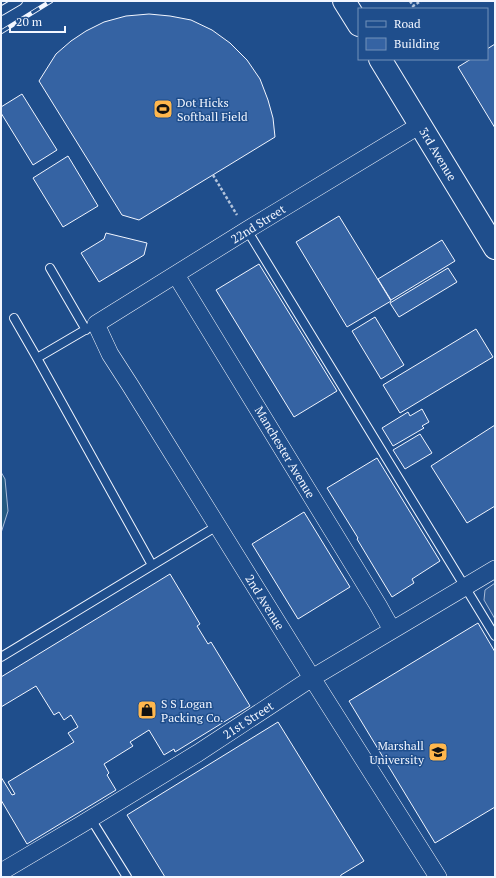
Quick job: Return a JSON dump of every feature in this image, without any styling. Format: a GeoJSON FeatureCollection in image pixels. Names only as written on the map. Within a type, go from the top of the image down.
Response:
{"type":"FeatureCollection","features":[{"type":"Feature","properties":{"kind":"main road"},"geometry":{"type":"LineString","coordinates":[[344,1],[358,23]]}},
{"type":"Feature","properties":{"kind":"main road","name":"3rd Avenue"},"geometry":{"type":"LineString","coordinates":[[381,60],[495,248]]}},
{"type":"Feature","properties":{"kind":"street","name":"22nd Street"},"geometry":{"type":"LineString","coordinates":[[91,327],[176,275],[243,224],[420,125]]}},
{"type":"Feature","properties":{"kind":"street","name":"Manchester Avenue"},"geometry":{"type":"LineString","coordinates":[[176,275],[350,558],[392,630]]}},
{"type":"Feature","properties":{"kind":"street","name":"2nd Avenue"},"geometry":{"type":"LineString","coordinates":[[91,327],[116,364],[438,877]]}},
{"type":"Feature","properties":{"kind":"street","name":"21st Street"},"geometry":{"type":"LineString","coordinates":[[1,872],[198,753],[312,678],[495,569]]}},
{"type":"Feature","properties":{"kind":"lane"},"geometry":{"type":"LineString","coordinates":[[1,11],[18,1]]}},
{"type":"Feature","properties":{"kind":"lane"},"geometry":{"type":"LineString","coordinates":[[243,224],[495,636]]}},
{"type":"Feature","properties":{"kind":"lane"},"geometry":{"type":"LineString","coordinates":[[37,358],[91,327],[50,268]]}},
{"type":"Feature","properties":{"kind":"lane"},"geometry":{"type":"LineString","coordinates":[[14,318],[152,565]]}},
{"type":"Feature","properties":{"kind":"lane"},"geometry":{"type":"LineString","coordinates":[[1,657],[217,526]]}},
{"type":"Feature","properties":{"kind":"lane"},"geometry":{"type":"LineString","coordinates":[[91,819],[127,877]]}},
{"type":"Feature","properties":{"kind":"path"},"geometry":{"type":"LineString","coordinates":[[410,1],[413,6],[421,1]]}},
{"type":"Feature","properties":{"kind":"path"},"geometry":{"type":"LineString","coordinates":[[213,175],[243,224]]}},
{"type":"Feature","properties":{"kind":"shaded area"},"geometry":{"type":"Polygon","coordinates":[[[1,472],[5,479],[8,511],[1,533],[1,472]]]}},
{"type":"Feature","properties":{"kind":"shaded area"},"geometry":{"type":"Polygon","coordinates":[[[495,583],[495,619],[484,600],[485,590],[495,583]]]}},
{"type":"Feature","properties":{"kind":"building","name":"Dot Hicks Softball Field"},"geometry":{"type":"Polygon","coordinates":[[[149,14],[191,20],[212,30],[230,43],[247,60],[260,79],[273,118],[275,137],[139,220],[122,215],[39,81],[56,54],[86,31],[104,22],[126,16],[149,14]]]}},
{"type":"Feature","properties":{"kind":"building"},"geometry":{"type":"Polygon","coordinates":[[[495,44],[495,128],[458,67],[469,60],[488,60],[488,48],[495,44]]]}},
{"type":"Feature","properties":{"kind":"building"},"geometry":{"type":"Polygon","coordinates":[[[22,94],[57,150],[33,165],[1,113],[1,107],[22,94]]]}},
{"type":"Feature","properties":{"kind":"building"},"geometry":{"type":"Polygon","coordinates":[[[68,156],[98,206],[63,227],[33,178],[68,156]]]}},
{"type":"Feature","properties":{"kind":"building"},"geometry":{"type":"Polygon","coordinates":[[[339,216],[391,301],[347,327],[296,242],[339,216]]]}},
{"type":"Feature","properties":{"kind":"building"},"geometry":{"type":"Polygon","coordinates":[[[106,233],[147,243],[144,255],[99,282],[81,253],[104,239],[106,233]]]}},
{"type":"Feature","properties":{"kind":"building"},"geometry":{"type":"Polygon","coordinates":[[[442,240],[455,261],[391,300],[378,279],[442,240]]]}},
{"type":"Feature","properties":{"kind":"building"},"geometry":{"type":"Polygon","coordinates":[[[259,264],[337,391],[294,417],[216,290],[259,264]]]}},
{"type":"Feature","properties":{"kind":"building"},"geometry":{"type":"Polygon","coordinates":[[[448,268],[457,282],[399,317],[390,303],[448,268]]]}},
{"type":"Feature","properties":{"kind":"building"},"geometry":{"type":"Polygon","coordinates":[[[375,317],[404,365],[381,379],[352,331],[375,317]]]}},
{"type":"Feature","properties":{"kind":"building"},"geometry":{"type":"Polygon","coordinates":[[[476,329],[493,357],[400,413],[383,385],[476,329]]]}},
{"type":"Feature","properties":{"kind":"building"},"geometry":{"type":"Polygon","coordinates":[[[422,409],[429,422],[422,426],[424,428],[393,446],[382,428],[408,412],[410,416],[422,409]]]}},
{"type":"Feature","properties":{"kind":"building"},"geometry":{"type":"Polygon","coordinates":[[[495,425],[495,506],[467,523],[431,466],[495,425]]]}},
{"type":"Feature","properties":{"kind":"building"},"geometry":{"type":"Polygon","coordinates":[[[420,434],[432,453],[405,469],[393,450],[420,434]]]}},
{"type":"Feature","properties":{"kind":"building"},"geometry":{"type":"Polygon","coordinates":[[[377,458],[440,561],[412,579],[414,583],[392,597],[327,488],[377,458]]]}},
{"type":"Feature","properties":{"kind":"building"},"geometry":{"type":"Polygon","coordinates":[[[304,512],[350,587],[298,619],[252,544],[304,512]]]}},
{"type":"Feature","properties":{"kind":"building","name":"S S Logan Packing Co."},"geometry":{"type":"Polygon","coordinates":[[[170,574],[200,624],[197,626],[208,644],[211,642],[250,706],[175,752],[174,749],[164,755],[149,730],[130,742],[133,746],[104,764],[109,773],[107,775],[116,790],[27,844],[1,800],[1,777],[12,795],[15,794],[8,782],[74,742],[68,733],[78,727],[71,715],[64,720],[59,712],[54,715],[36,686],[1,707],[1,677],[170,574]]]}},
{"type":"Feature","properties":{"kind":"building","name":"Marshall University"},"geometry":{"type":"Polygon","coordinates":[[[478,623],[495,652],[495,807],[435,843],[349,701],[478,623]]]}},
{"type":"Feature","properties":{"kind":"building"},"geometry":{"type":"Polygon","coordinates":[[[278,722],[364,861],[340,877],[165,877],[127,815],[278,722]]]}},
{"type":"Feature","properties":{"kind":"railway"},"geometry":{"type":"LineString","coordinates":[[1,32],[51,1]]}},
{"type":"Feature","properties":{"kind":"place","name":"Dot Hicks Softball Field"},"geometry":{"type":"Point","coordinates":[163,109]}},
{"type":"Feature","properties":{"kind":"place","name":"S S Logan Packing Co."},"geometry":{"type":"Point","coordinates":[147,710]}},
{"type":"Feature","properties":{"kind":"place","name":"Marshall University"},"geometry":{"type":"Point","coordinates":[438,752]}}]}
